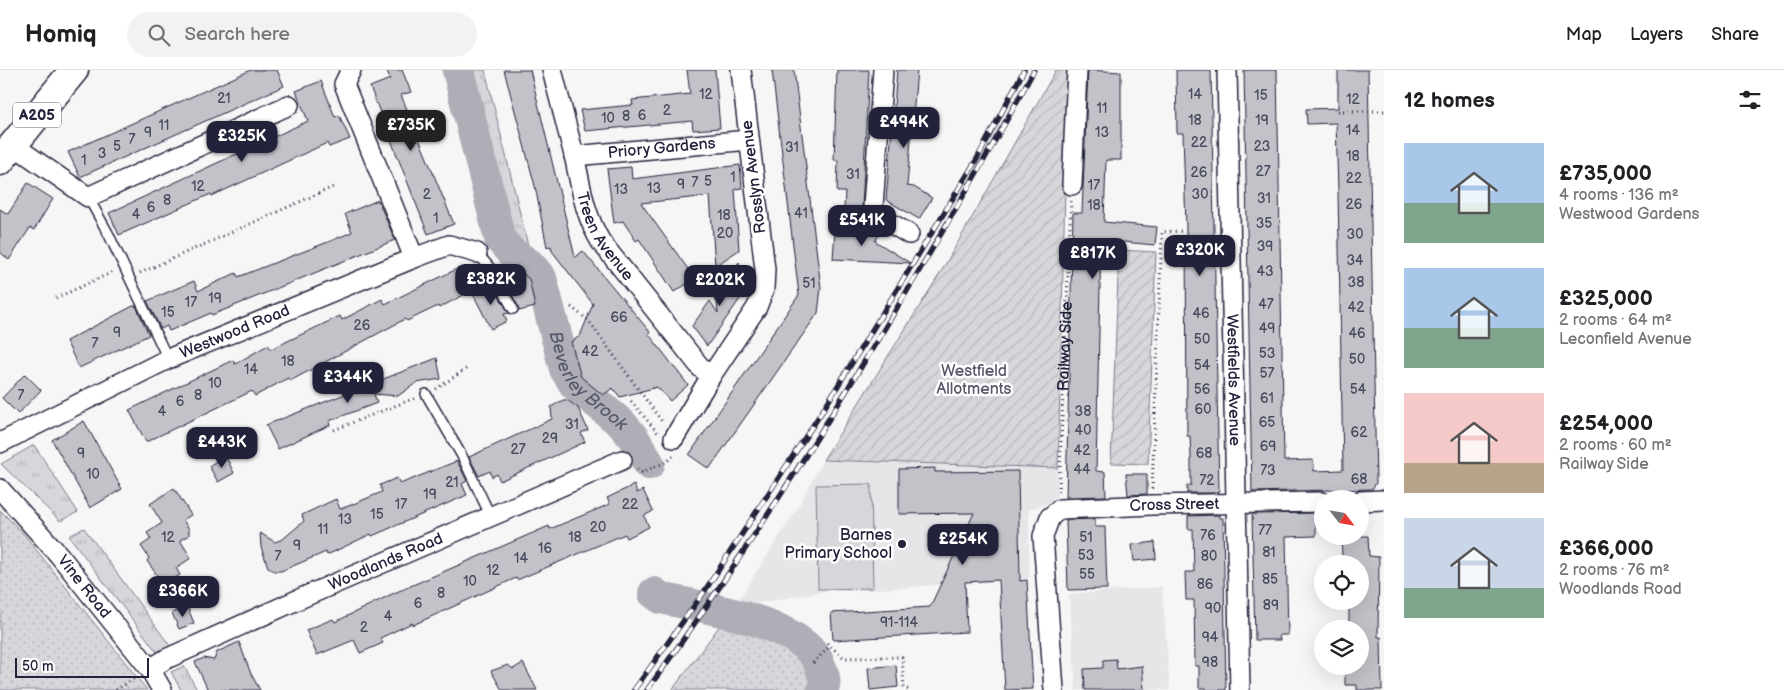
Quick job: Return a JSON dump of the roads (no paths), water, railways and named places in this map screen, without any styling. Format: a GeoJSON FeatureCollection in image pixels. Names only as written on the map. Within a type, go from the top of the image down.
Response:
{"type":"FeatureCollection","features":[{"type":"Feature","properties":{"kind":"highway","name":"A205"},"geometry":{"type":"LineString","coordinates":[[6,153],[74,70]]}},
{"type":"Feature","properties":{"kind":"street"},"geometry":{"type":"LineString","coordinates":[[351,70],[344,84],[414,258]]}},
{"type":"Feature","properties":{"kind":"street","name":"Treen Avenue"},"geometry":{"type":"LineString","coordinates":[[552,70],[574,156],[584,208],[590,225],[601,242],[700,368],[711,376]]}},
{"type":"Feature","properties":{"kind":"street","name":"Rosslyn Avenue"},"geometry":{"type":"LineString","coordinates":[[676,435],[711,376],[757,307],[764,289],[765,269],[741,70]]}},
{"type":"Feature","properties":{"kind":"street"},"geometry":{"type":"LineString","coordinates":[[872,220],[884,70]]}},
{"type":"Feature","properties":{"kind":"street"},"geometry":{"type":"LineString","coordinates":[[1072,185],[1077,70]]}},
{"type":"Feature","properties":{"kind":"street","name":"Westfields Avenue"},"geometry":{"type":"LineString","coordinates":[[1227,70],[1240,690]]}},
{"type":"Feature","properties":{"kind":"street"},"geometry":{"type":"LineString","coordinates":[[6,153],[88,197],[289,105]]}},
{"type":"Feature","properties":{"kind":"street","name":"Priory Gardens"},"geometry":{"type":"LineString","coordinates":[[574,156],[749,140]]}},
{"type":"Feature","properties":{"kind":"street"},"geometry":{"type":"LineString","coordinates":[[850,218],[892,224],[908,234]]}},
{"type":"Feature","properties":{"kind":"street","name":"Westwood Road"},"geometry":{"type":"LineString","coordinates":[[0,443],[168,359],[414,258],[449,245],[477,253]]}},
{"type":"Feature","properties":{"kind":"street","name":"Woodlands Road"},"geometry":{"type":"LineString","coordinates":[[150,669],[166,659],[306,596],[622,460]]}},
{"type":"Feature","properties":{"kind":"street","name":"Vine Road"},"geometry":{"type":"LineString","coordinates":[[0,489],[59,555],[150,669],[162,690]]}},
{"type":"Feature","properties":{"kind":"street"},"geometry":{"type":"LineString","coordinates":[[1369,501],[1384,500]]}},
{"type":"Feature","properties":{"kind":"street","name":"Cross Street"},"geometry":{"type":"LineString","coordinates":[[1054,690],[1043,536],[1050,517],[1060,509],[1152,505],[1314,502]]}},
{"type":"Feature","properties":{"kind":"lane"},"geometry":{"type":"LineString","coordinates":[[88,197],[108,233],[123,268],[168,359]]}},
{"type":"Feature","properties":{"kind":"lane"},"geometry":{"type":"LineString","coordinates":[[477,253],[492,269],[513,309]]}},
{"type":"Feature","properties":{"kind":"lane"},"geometry":{"type":"LineString","coordinates":[[426,394],[462,456],[491,517]]}},
{"type":"Feature","properties":{"kind":"waterway","name":"Beverley Brook"},"geometry":{"type":"LineString","coordinates":[[458,70],[500,239],[511,252],[529,264],[541,278],[565,369],[575,385],[622,424],[633,437],[649,464]]}},
{"type":"Feature","properties":{"kind":"waterway","name":"Beverley Brook"},"geometry":{"type":"LineString","coordinates":[[654,593],[661,598],[751,619],[775,628],[796,639],[812,652],[821,668],[824,679],[823,690]]}},
{"type":"Feature","properties":{"kind":"waterway"},"geometry":{"type":"LineString","coordinates":[[819,660],[832,664]]}},
{"type":"Feature","properties":{"kind":"railway"},"geometry":{"type":"LineString","coordinates":[[634,690],[704,592],[823,410],[977,159],[1024,70]]}},
{"type":"Feature","properties":{"kind":"railway"},"geometry":{"type":"LineString","coordinates":[[647,690],[742,554],[831,415],[945,228],[1034,70]]}},
{"type":"Feature","properties":{"kind":"place","name":"Barnes Primary School"},"geometry":{"type":"Point","coordinates":[902,544]}},
{"type":"Feature","properties":{"kind":"park label","name":"Westfield Allotments"},"geometry":{"type":"Point","coordinates":[974,380]}}]}
